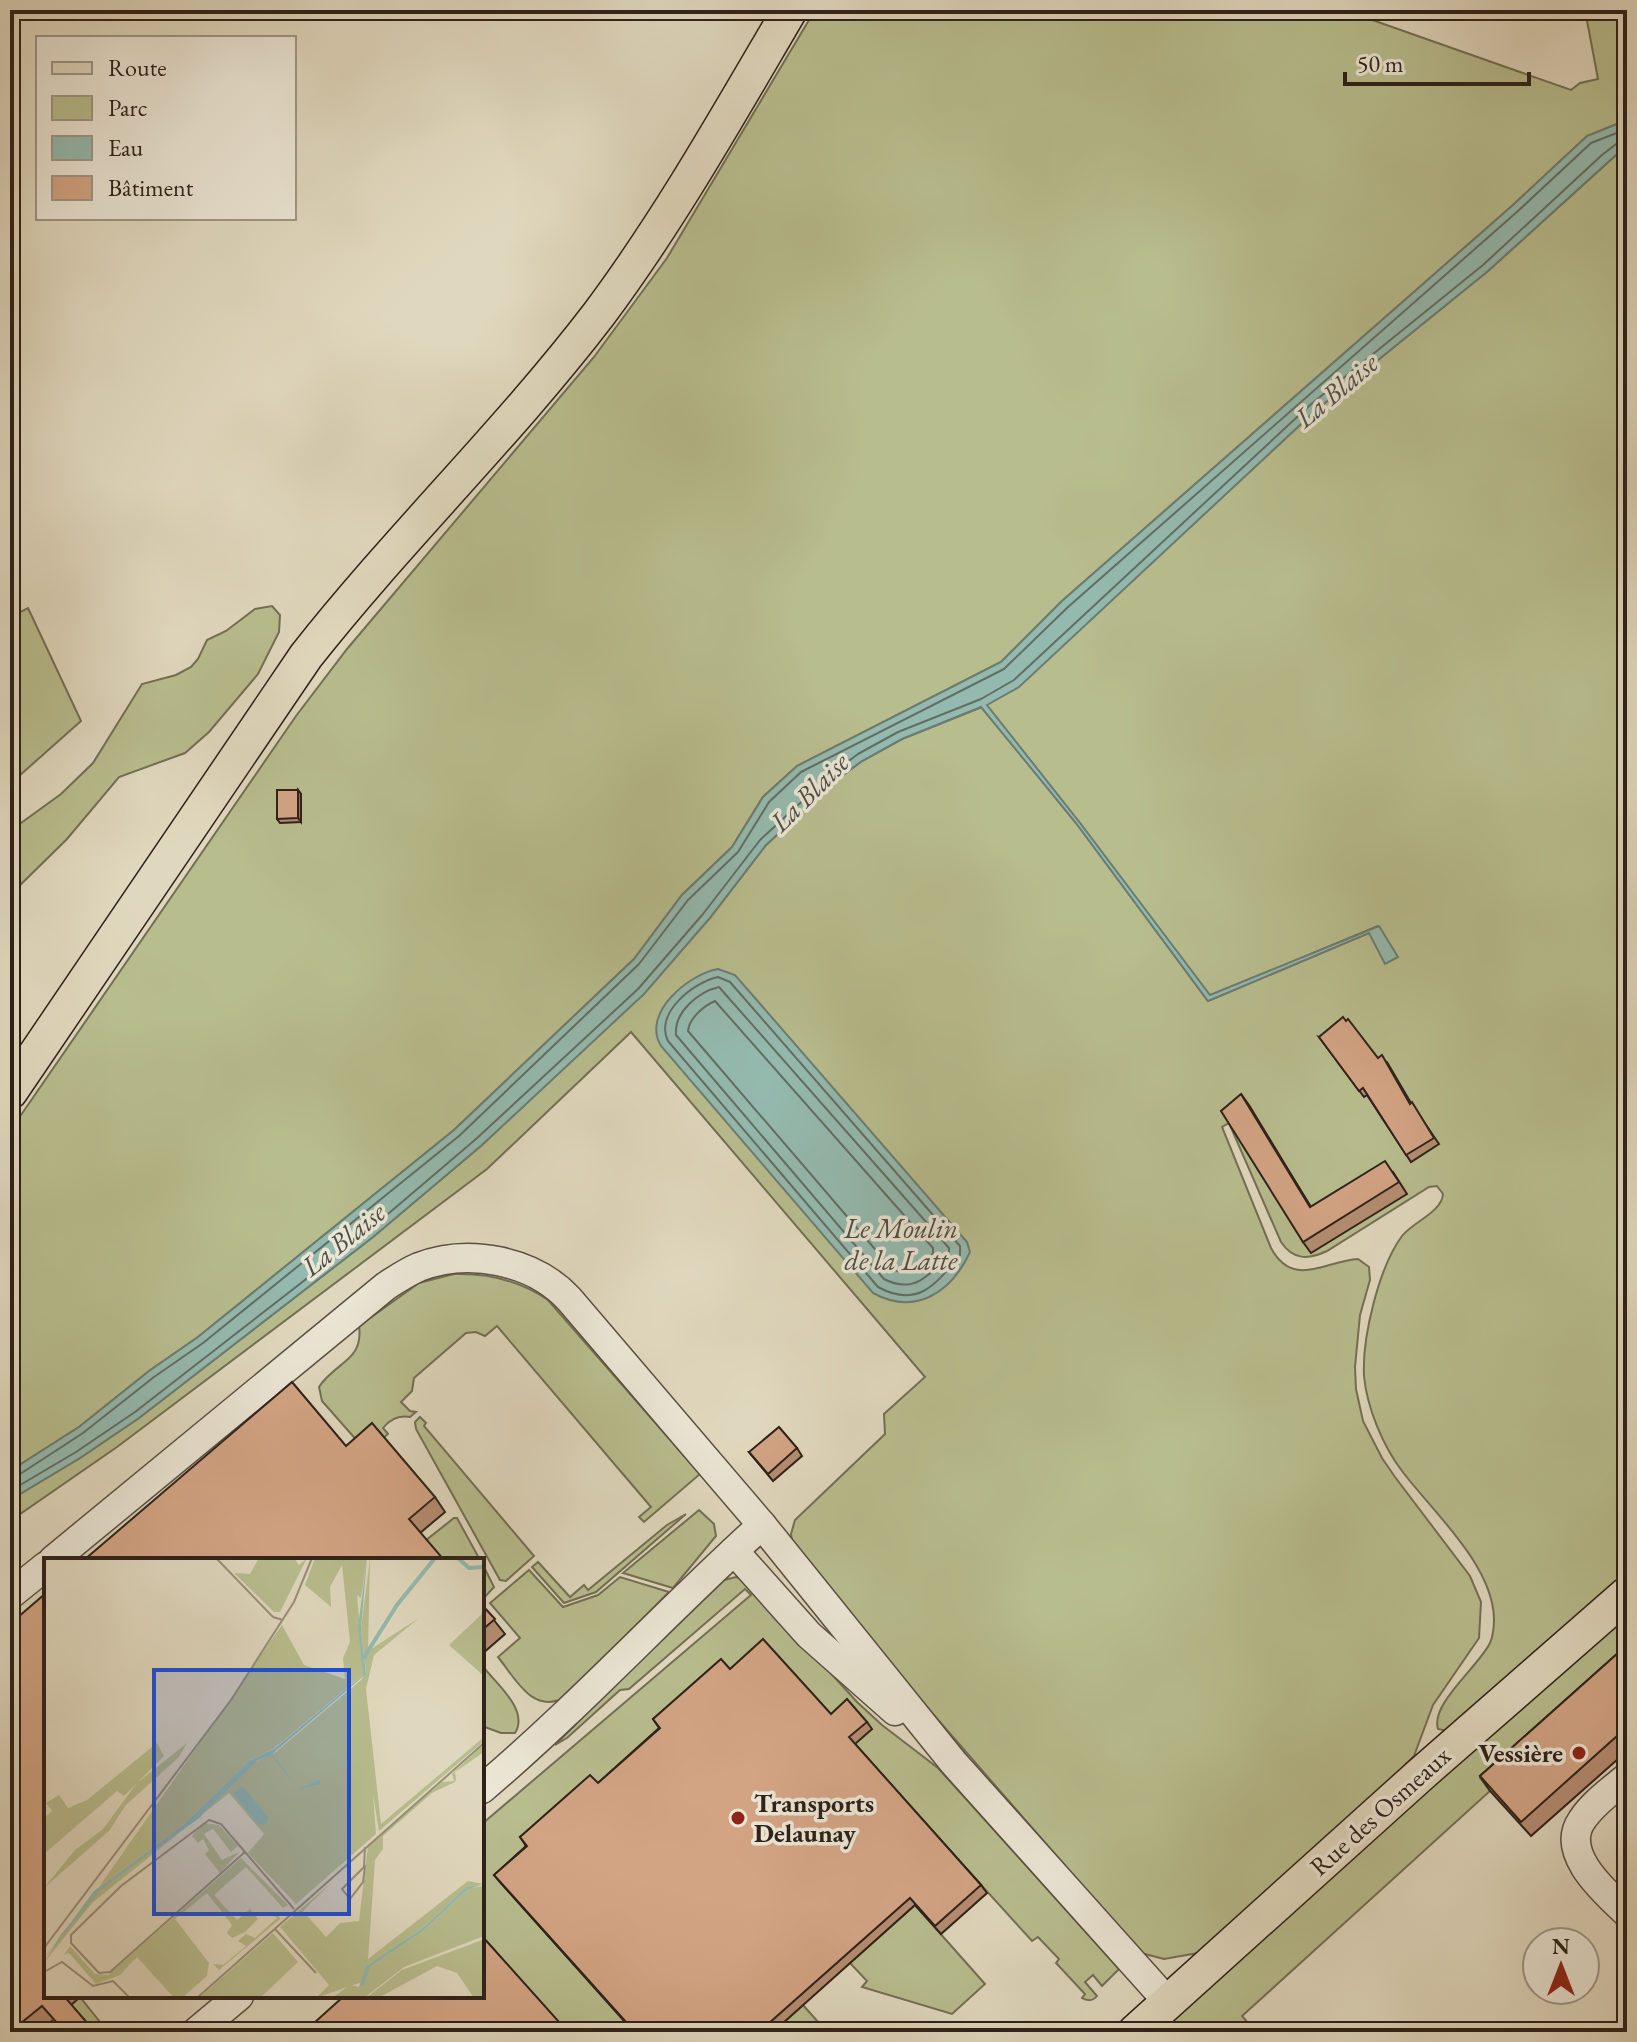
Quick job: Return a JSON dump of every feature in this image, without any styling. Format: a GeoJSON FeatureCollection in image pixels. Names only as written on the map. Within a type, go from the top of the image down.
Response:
{"type":"FeatureCollection","features":[{"type":"Feature","properties":{"kind":"main road"},"geometry":{"type":"LineString","coordinates":[[10,1092],[306,656],[351,598],[525,404],[599,313],[667,212],[790,10]]}},
{"type":"Feature","properties":{"kind":"main road","name":"Rue des Osmeaux"},"geometry":{"type":"LineString","coordinates":[[1135,2032],[1627,1594]]}},
{"type":"Feature","properties":{"kind":"lane"},"geometry":{"type":"LineString","coordinates":[[55,1558],[386,1286],[418,1267],[459,1259],[480,1259],[537,1274],[560,1289],[762,1525],[953,1762],[1168,2002]]}},
{"type":"Feature","properties":{"kind":"lane"},"geometry":{"type":"LineString","coordinates":[[484,1787],[544,1736],[762,1525]]}},
{"type":"Feature","properties":{"kind":"lane"},"geometry":{"type":"LineString","coordinates":[[734,1551],[809,1635],[953,1762]]}},
{"type":"Feature","properties":{"kind":"lane"},"geometry":{"type":"LineString","coordinates":[[10,1595],[44,1568]]}},
{"type":"Feature","properties":{"kind":"lane"},"geometry":{"type":"LineString","coordinates":[[1627,1777],[1580,1822],[1575,1841],[1576,1850],[1586,1868],[1627,1913]]}},
{"type":"Feature","properties":{"kind":"lane"},"geometry":{"type":"LineString","coordinates":[[196,2032],[237,1998]]}},
{"type":"Feature","properties":{"kind":"green space"},"geometry":{"type":"Polygon","coordinates":[[[815,10],[1344,10],[1571,90],[1580,83],[1598,79],[1585,10],[1627,10],[1627,120],[1587,136],[1513,205],[1062,601],[1001,662],[797,766],[763,797],[732,847],[682,895],[634,959],[454,1130],[198,1337],[149,1371],[79,1427],[10,1471],[10,1131],[296,716],[347,649],[594,357],[667,258],[815,10]]]}},
{"type":"Feature","properties":{"kind":"green space"},"geometry":{"type":"Polygon","coordinates":[[[1627,145],[1627,1580],[1447,1731],[1438,1729],[1437,1719],[1441,1708],[1490,1643],[1494,1622],[1491,1599],[1473,1559],[1388,1450],[1369,1401],[1364,1360],[1369,1323],[1386,1265],[1402,1236],[1438,1206],[1443,1194],[1437,1186],[1429,1187],[1327,1251],[1301,1257],[1281,1242],[1229,1123],[1222,1127],[1271,1248],[1280,1260],[1299,1270],[1358,1259],[1369,1267],[1370,1280],[1360,1315],[1355,1367],[1363,1421],[1395,1477],[1470,1576],[1481,1602],[1479,1638],[1433,1705],[1414,1756],[1365,1806],[1198,1953],[1164,1959],[1141,1953],[806,1568],[793,1547],[791,1534],[795,1520],[885,1434],[884,1414],[925,1377],[631,1032],[487,1169],[117,1447],[10,1521],[10,1500],[139,1418],[373,1237],[482,1145],[581,1051],[709,919],[766,845],[839,778],[902,739],[982,707],[1076,823],[1208,1001],[1369,933],[1378,926],[1210,996],[1080,823],[986,705],[1019,686],[1315,411],[1488,271],[1627,145]]]}},
{"type":"Feature","properties":{"kind":"green space"},"geometry":{"type":"Polygon","coordinates":[[[272,606],[280,615],[279,632],[258,674],[209,732],[185,753],[119,777],[67,839],[10,895],[10,831],[61,794],[93,763],[142,684],[176,675],[191,667],[207,640],[226,631],[255,609],[272,606]]]}},
{"type":"Feature","properties":{"kind":"green space"},"geometry":{"type":"Polygon","coordinates":[[[28,608],[81,721],[10,784],[10,617],[28,608]]]}},
{"type":"Feature","properties":{"kind":"green space"},"geometry":{"type":"Polygon","coordinates":[[[454,1274],[503,1279],[526,1287],[548,1300],[700,1474],[644,1522],[639,1517],[651,1507],[497,1326],[485,1336],[476,1332],[466,1333],[414,1378],[412,1391],[401,1402],[410,1411],[416,1412],[410,1417],[398,1417],[389,1422],[383,1428],[388,1434],[367,1452],[322,1401],[319,1387],[353,1354],[359,1338],[359,1326],[419,1283],[454,1274]]]}},
{"type":"Feature","properties":{"kind":"green space"},"geometry":{"type":"Polygon","coordinates":[[[420,1417],[426,1423],[424,1426],[534,1556],[506,1581],[500,1580],[416,1429],[415,1422],[420,1417]]]}},
{"type":"Feature","properties":{"kind":"green space"},"geometry":{"type":"Polygon","coordinates":[[[699,1510],[714,1524],[716,1536],[673,1588],[623,1573],[699,1510]]]}},
{"type":"Feature","properties":{"kind":"green space"},"geometry":{"type":"Polygon","coordinates":[[[686,1514],[596,1592],[564,1603],[532,1567],[538,1562],[570,1597],[584,1585],[588,1590],[667,1525],[686,1514]]]}},
{"type":"Feature","properties":{"kind":"green space"},"geometry":{"type":"Polygon","coordinates":[[[457,1518],[479,1558],[439,1558],[425,1541],[457,1518]]]}},
{"type":"Feature","properties":{"kind":"green space"},"geometry":{"type":"Polygon","coordinates":[[[484,1567],[494,1587],[484,1598],[484,1567]]]}},
{"type":"Feature","properties":{"kind":"green space"},"geometry":{"type":"Polygon","coordinates":[[[529,1570],[563,1607],[598,1595],[620,1577],[669,1592],[564,1698],[553,1702],[543,1701],[525,1691],[498,1657],[520,1638],[490,1603],[529,1570]]]}},
{"type":"Feature","properties":{"kind":"green space"},"geometry":{"type":"Polygon","coordinates":[[[736,1577],[755,1590],[857,1702],[938,1768],[1119,1969],[1102,1986],[1093,1975],[1085,1982],[1097,1996],[1095,1998],[1082,1998],[1085,1994],[1056,1963],[1059,1959],[1038,1937],[1032,1941],[854,1745],[836,1721],[665,1735],[525,1845],[532,1853],[500,1882],[634,2032],[565,2032],[484,1941],[484,1822],[751,1595],[745,1589],[629,1689],[620,1690],[567,1738],[555,1745],[720,1581],[736,1577]]]}},
{"type":"Feature","properties":{"kind":"green space"},"geometry":{"type":"Polygon","coordinates":[[[1627,1609],[1627,1647],[1480,1778],[1490,1791],[1242,2016],[1256,2032],[1166,2032],[1176,2014],[1627,1609]]]}},
{"type":"Feature","properties":{"kind":"green space"},"geometry":{"type":"Polygon","coordinates":[[[484,1670],[515,1707],[518,1725],[515,1733],[501,1733],[484,1727],[484,1670]]]}},
{"type":"Feature","properties":{"kind":"green space"},"geometry":{"type":"Polygon","coordinates":[[[915,1905],[985,1984],[952,2014],[862,1987],[867,1981],[850,1963],[915,1905]]]}},
{"type":"Feature","properties":{"kind":"green space"},"geometry":{"type":"Polygon","coordinates":[[[81,1998],[108,2032],[93,2032],[62,2013],[81,1998]]]}},
{"type":"Feature","properties":{"kind":"green space"},"geometry":{"type":"Polygon","coordinates":[[[803,2005],[827,2032],[773,2032],[803,2005]]]}},
{"type":"Feature","properties":{"kind":"green space"},"geometry":{"type":"Polygon","coordinates":[[[997,2023],[1010,2025],[1030,2032],[976,2032],[997,2023]]]}},
{"type":"Feature","properties":{"kind":"water","name":"La Blaise"},"geometry":{"type":"Polygon","coordinates":[[[1627,120],[1627,145],[1488,271],[1315,411],[1019,687],[987,705],[1210,995],[1379,926],[1398,957],[1385,964],[1369,933],[1208,1001],[1076,823],[981,707],[902,739],[839,778],[766,845],[709,919],[644,994],[482,1145],[373,1237],[139,1418],[10,1500],[10,1471],[79,1427],[149,1371],[198,1337],[454,1130],[634,959],[682,895],[732,847],[763,797],[797,766],[1001,662],[1062,601],[1513,205],[1587,136],[1627,120]]]}},
{"type":"Feature","properties":{"kind":"water","name":"Le Moulin de la Latte"},"geometry":{"type":"Polygon","coordinates":[[[718,969],[735,975],[967,1242],[970,1252],[953,1279],[942,1289],[917,1301],[903,1302],[873,1293],[661,1046],[657,1021],[671,997],[694,978],[718,969]]]}},
{"type":"Feature","properties":{"kind":"building"},"geometry":{"type":"Polygon","coordinates":[[[277,790],[298,790],[298,818],[277,819],[277,790]]]}},
{"type":"Feature","properties":{"kind":"building"},"geometry":{"type":"Polygon","coordinates":[[[1343,1017],[1346,1021],[1348,1019],[1378,1058],[1382,1055],[1434,1138],[1406,1155],[1363,1088],[1359,1091],[1319,1037],[1343,1017]]]}},
{"type":"Feature","properties":{"kind":"building"},"geometry":{"type":"Polygon","coordinates":[[[1241,1094],[1310,1207],[1385,1161],[1399,1182],[1303,1242],[1221,1111],[1241,1094]]]}},
{"type":"Feature","properties":{"kind":"building"},"geometry":{"type":"Polygon","coordinates":[[[292,1382],[346,1446],[372,1423],[435,1497],[409,1519],[442,1558],[86,1558],[292,1382]]]}},
{"type":"Feature","properties":{"kind":"building"},"geometry":{"type":"Polygon","coordinates":[[[779,1427],[797,1448],[768,1474],[749,1452],[779,1427]]]}},
{"type":"Feature","properties":{"kind":"building"},"geometry":{"type":"Polygon","coordinates":[[[44,1595],[44,1998],[66,1998],[95,2032],[65,2032],[42,2006],[10,2032],[10,1624],[44,1595]]]}},
{"type":"Feature","properties":{"kind":"building"},"geometry":{"type":"Polygon","coordinates":[[[484,1607],[495,1619],[484,1628],[484,1607]]]}},
{"type":"Feature","properties":{"kind":"building","name":"Transports Delaunay"},"geometry":{"type":"Polygon","coordinates":[[[763,1639],[831,1714],[847,1699],[867,1722],[849,1737],[981,1885],[935,1926],[910,1898],[759,2032],[635,2032],[494,1875],[527,1846],[520,1837],[590,1775],[598,1783],[660,1728],[653,1719],[721,1659],[730,1669],[763,1639]]]}},
{"type":"Feature","properties":{"kind":"building","name":"Vessière"},"geometry":{"type":"Polygon","coordinates":[[[1627,1645],[1627,1727],[1521,1822],[1480,1776],[1627,1645]]]}},
{"type":"Feature","properties":{"kind":"building"},"geometry":{"type":"Polygon","coordinates":[[[484,1938],[568,2032],[304,2032],[342,1998],[484,1998],[484,1938]]]}},
{"type":"Feature","properties":{"kind":"place","name":"Vessière"},"geometry":{"type":"Point","coordinates":[1579,1753]}},
{"type":"Feature","properties":{"kind":"place","name":"Transports Delaunay"},"geometry":{"type":"Point","coordinates":[738,1818]}}]}
